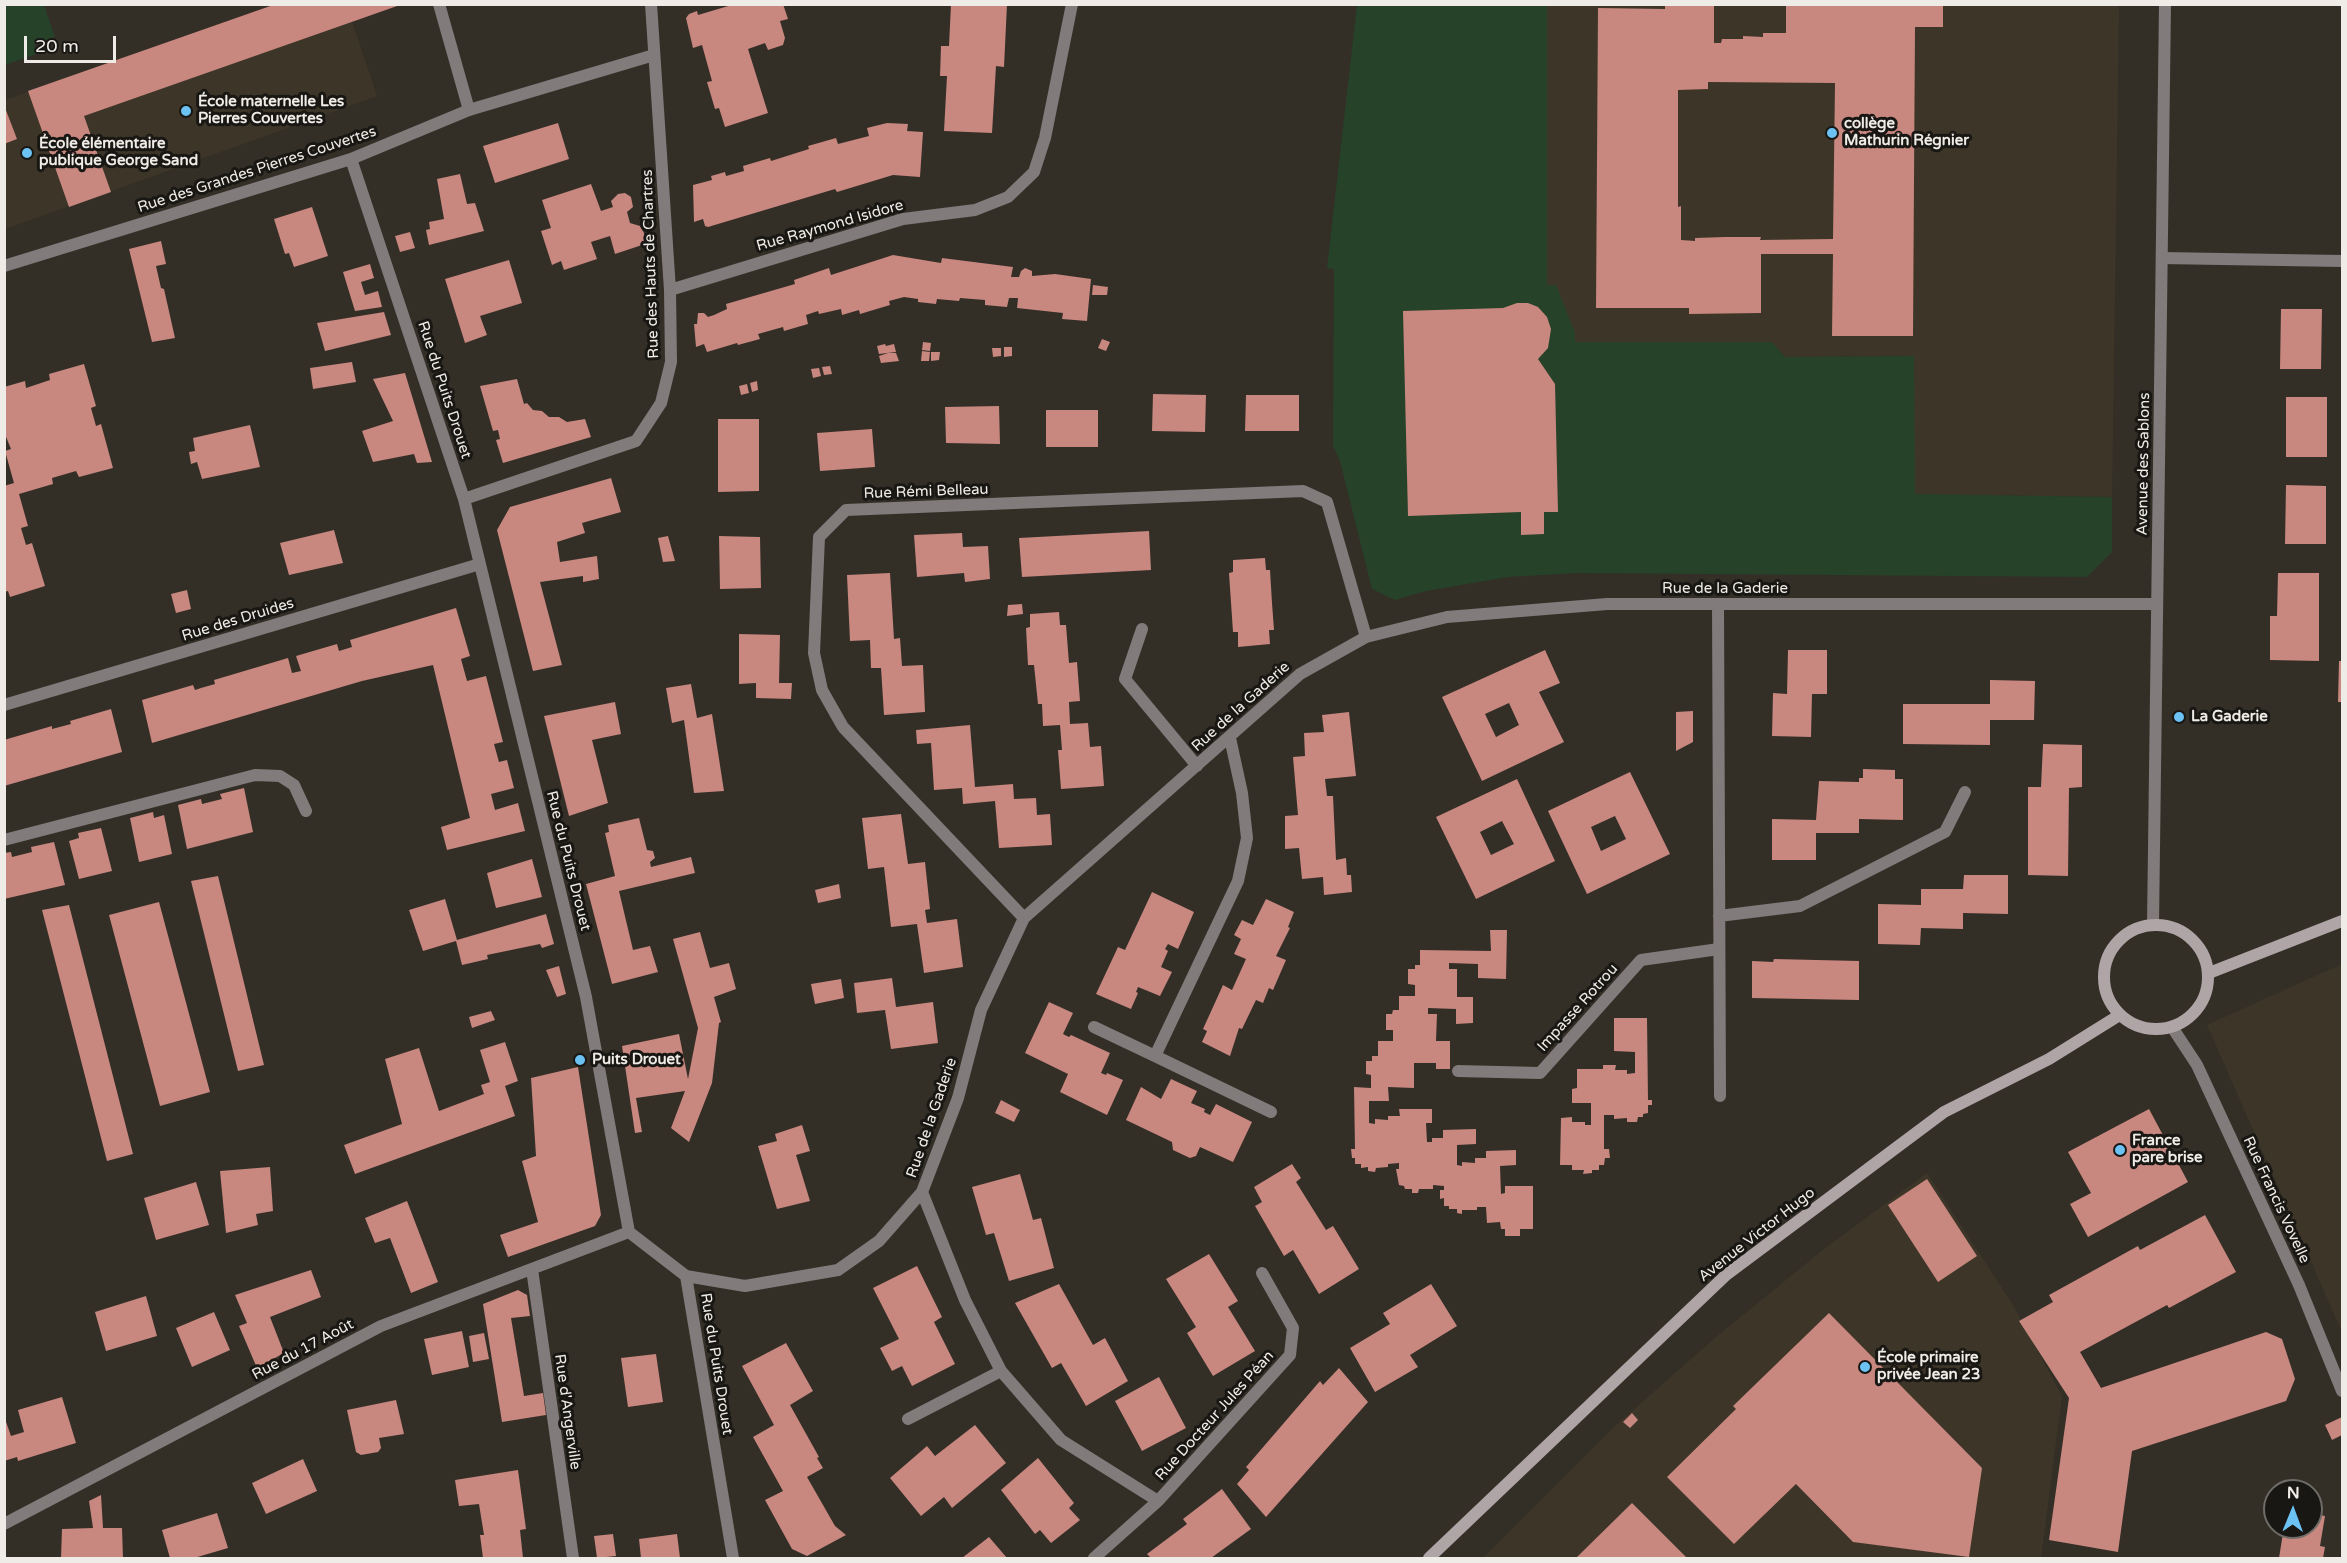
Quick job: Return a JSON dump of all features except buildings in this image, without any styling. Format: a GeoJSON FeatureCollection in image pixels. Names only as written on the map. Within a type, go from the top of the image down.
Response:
{"type":"FeatureCollection","features":[{"type":"Feature","properties":{"kind":"main road"},"geometry":{"type":"LineString","coordinates":[[2209,973],[2343,921]]}},
{"type":"Feature","properties":{"kind":"main road"},"geometry":{"type":"LineString","coordinates":[[2153,924],[2171,927],[2187,934],[2199,946],[2209,973],[2205,993],[2197,1010],[2172,1028],[2158,1030],[2143,1028],[2118,1016],[2108,998],[2104,981],[2105,964],[2111,949],[2123,936],[2137,928],[2153,924]]}},
{"type":"Feature","properties":{"kind":"main road","name":"Avenue Victor Hugo"},"geometry":{"type":"LineString","coordinates":[[1430,1558],[1726,1275],[1944,1112],[2049,1059],[2118,1016]]}},
{"type":"Feature","properties":{"kind":"street"},"geometry":{"type":"LineString","coordinates":[[438,4],[469,110]]}},
{"type":"Feature","properties":{"kind":"street","name":"Rue des Hauts de Chartres"},"geometry":{"type":"LineString","coordinates":[[464,499],[636,441],[661,403],[671,363],[670,290],[651,4]]}},
{"type":"Feature","properties":{"kind":"street","name":"Rue Raymond Isidore"},"geometry":{"type":"LineString","coordinates":[[670,290],[903,219],[975,210],[1008,197],[1034,172],[1045,138],[1072,4]]}},
{"type":"Feature","properties":{"kind":"street","name":"Avenue des Sablons"},"geometry":{"type":"LineString","coordinates":[[2153,924],[2165,4]]}},
{"type":"Feature","properties":{"kind":"street","name":"Rue des Grandes Pierres Couvertes"},"geometry":{"type":"LineString","coordinates":[[4,266],[351,159],[469,110],[654,55]]}},
{"type":"Feature","properties":{"kind":"street","name":"Rue du Puits Drouet"},"geometry":{"type":"LineString","coordinates":[[351,159],[464,499],[586,997],[629,1232],[686,1276],[733,1558]]}},
{"type":"Feature","properties":{"kind":"street"},"geometry":{"type":"LineString","coordinates":[[2162,258],[2343,261]]}},
{"type":"Feature","properties":{"kind":"street","name":"Rue Rémi Belleau"},"geometry":{"type":"LineString","coordinates":[[1024,918],[843,727],[822,690],[814,653],[819,537],[846,510],[1303,491],[1327,502],[1366,637]]}},
{"type":"Feature","properties":{"kind":"street","name":"Rue des Druides"},"geometry":{"type":"LineString","coordinates":[[4,705],[480,564]]}},
{"type":"Feature","properties":{"kind":"street","name":"Rue de la Gaderie"},"geometry":{"type":"LineString","coordinates":[[686,1276],[745,1286],[838,1270],[879,1241],[922,1192],[958,1098],[981,1010],[1024,918],[1300,674],[1366,637],[1447,617],[1607,603],[2157,604]]}},
{"type":"Feature","properties":{"kind":"street"},"geometry":{"type":"LineString","coordinates":[[1718,604],[1720,1096]]}},
{"type":"Feature","properties":{"kind":"street"},"geometry":{"type":"LineString","coordinates":[[1142,629],[1125,678],[1197,766]]}},
{"type":"Feature","properties":{"kind":"street"},"geometry":{"type":"LineString","coordinates":[[1155,1056],[1238,881],[1247,838],[1242,793],[1230,738]]}},
{"type":"Feature","properties":{"kind":"street"},"geometry":{"type":"LineString","coordinates":[[4,840],[255,775],[280,776],[294,785],[306,811]]}},
{"type":"Feature","properties":{"kind":"street"},"geometry":{"type":"LineString","coordinates":[[1719,916],[1800,906],[1810,901],[1945,832],[1965,792]]}},
{"type":"Feature","properties":{"kind":"street","name":"Impasse Rotrou"},"geometry":{"type":"LineString","coordinates":[[1458,1071],[1540,1073],[1641,960],[1719,949]]}},
{"type":"Feature","properties":{"kind":"street"},"geometry":{"type":"LineString","coordinates":[[1094,1027],[1271,1112]]}},
{"type":"Feature","properties":{"kind":"street","name":"Rue Francis Vovelle"},"geometry":{"type":"LineString","coordinates":[[2172,1028],[2197,1065],[2299,1285],[2343,1391]]}},
{"type":"Feature","properties":{"kind":"street"},"geometry":{"type":"LineString","coordinates":[[922,1192],[964,1300],[1001,1371],[1061,1440],[1158,1501]]}},
{"type":"Feature","properties":{"kind":"street","name":"Rue du 17 Août"},"geometry":{"type":"LineString","coordinates":[[4,1524],[381,1326],[629,1232]]}},
{"type":"Feature","properties":{"kind":"street","name":"Rue d'Angerville"},"geometry":{"type":"LineString","coordinates":[[532,1269],[573,1558]]}},
{"type":"Feature","properties":{"kind":"street","name":"Rue Docteur Jules Péan"},"geometry":{"type":"LineString","coordinates":[[1094,1558],[1158,1501],[1290,1356],[1293,1328],[1262,1273]]}},
{"type":"Feature","properties":{"kind":"street"},"geometry":{"type":"LineString","coordinates":[[908,1419],[1001,1371]]}},
{"type":"Feature","properties":{"kind":"shaded area","name":"École maternelle Les Pierres Couvertes"},"geometry":{"type":"Polygon","coordinates":[[[276,5],[398,5],[352,22],[377,96],[5,229],[5,100],[276,5]]]}},
{"type":"Feature","properties":{"kind":"shaded area","name":"collège Mathurin Régnier"},"geometry":{"type":"Polygon","coordinates":[[[1547,5],[2119,5],[2112,497],[1914,494],[1914,356],[1785,357],[1772,342],[1574,342],[1547,285],[1547,5]]]}},
{"type":"Feature","properties":{"kind":"shaded area"},"geometry":{"type":"Polygon","coordinates":[[[2342,964],[2342,1332],[2207,1025],[2342,964]]]}},
{"type":"Feature","properties":{"kind":"shaded area","name":"École primaire privée Jean 23"},"geometry":{"type":"Polygon","coordinates":[[[1927,1173],[2013,1305],[2062,1396],[2041,1558],[1483,1558],[1615,1426],[1716,1337],[1824,1249],[1927,1173]]]}},
{"type":"Feature","properties":{"kind":"green space"},"geometry":{"type":"Polygon","coordinates":[[[5,4],[44,5],[55,37],[34,45],[36,54],[5,65],[5,4]]]}},
{"type":"Feature","properties":{"kind":"green space"},"geometry":{"type":"Polygon","coordinates":[[[1357,5],[1547,5],[1547,285],[1556,285],[1575,333],[1575,342],[1772,342],[1785,357],[1914,356],[1915,494],[2112,497],[2112,552],[2087,577],[1577,573],[1508,577],[1426,591],[1395,600],[1372,589],[1340,461],[1333,446],[1334,269],[1327,268],[1357,5]]]}},
{"type":"Feature","properties":{"kind":"place","name":"École maternelle Les Pierres Couvertes"},"geometry":{"type":"Point","coordinates":[186,111]}},
{"type":"Feature","properties":{"kind":"place","name":"collège Mathurin Régnier"},"geometry":{"type":"Point","coordinates":[1832,133]}},
{"type":"Feature","properties":{"kind":"place","name":"École élémentaire publique George Sand"},"geometry":{"type":"Point","coordinates":[27,153]}},
{"type":"Feature","properties":{"kind":"place","name":"La Gaderie"},"geometry":{"type":"Point","coordinates":[2179,717]}},
{"type":"Feature","properties":{"kind":"place","name":"Puits Drouet"},"geometry":{"type":"Point","coordinates":[580,1060]}},
{"type":"Feature","properties":{"kind":"place","name":"France pare brise"},"geometry":{"type":"Point","coordinates":[2120,1150]}},
{"type":"Feature","properties":{"kind":"place","name":"École primaire privée Jean 23"},"geometry":{"type":"Point","coordinates":[1865,1367]}}]}
